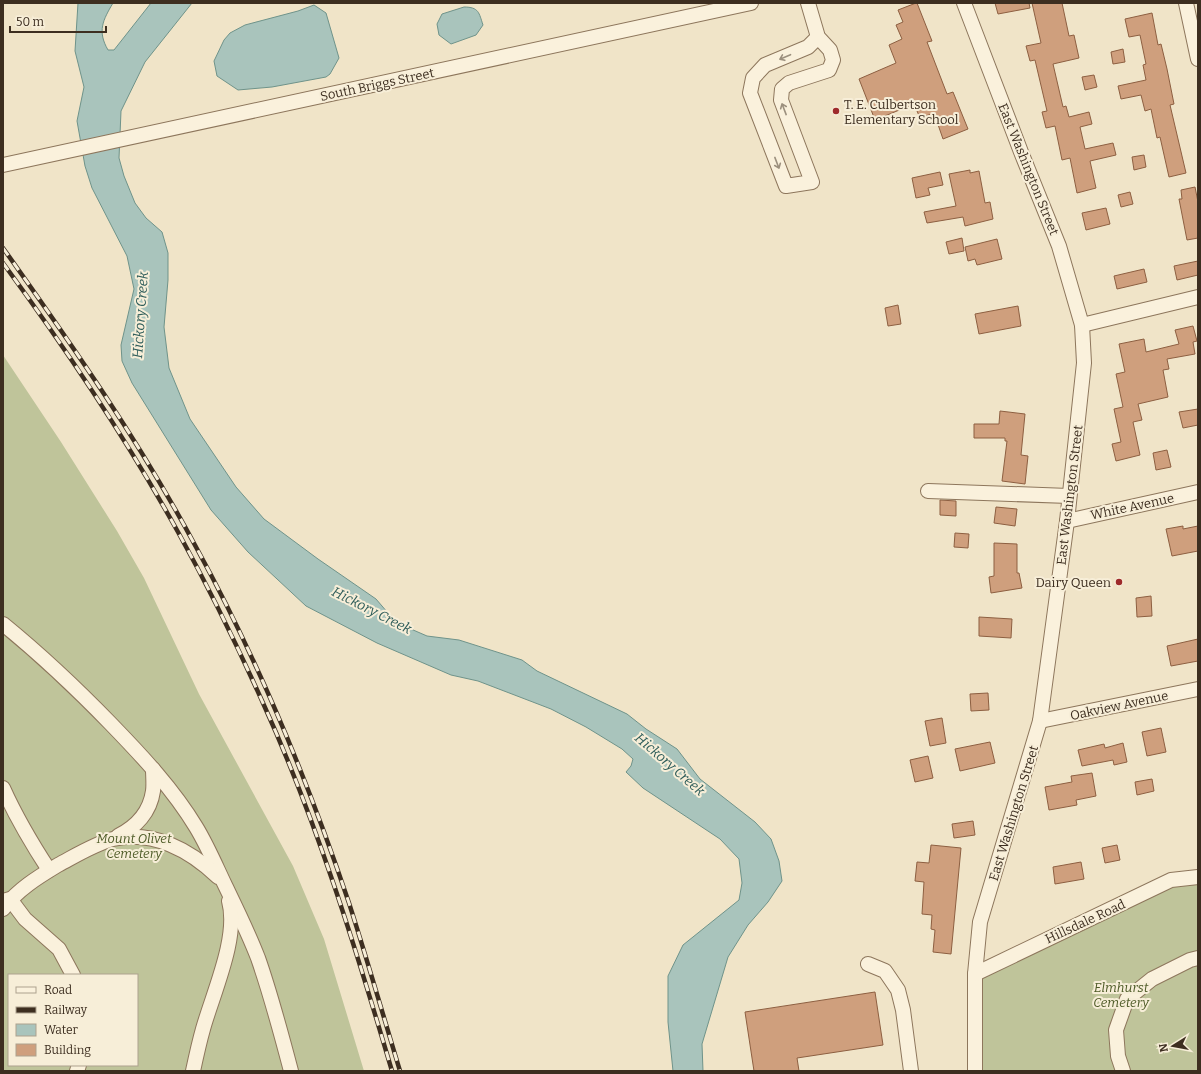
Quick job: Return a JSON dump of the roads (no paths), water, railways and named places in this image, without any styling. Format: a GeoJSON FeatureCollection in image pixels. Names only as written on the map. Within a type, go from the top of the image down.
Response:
{"type":"FeatureCollection","features":[{"type":"Feature","properties":{"kind":"street","name":"South Briggs Street"},"geometry":{"type":"LineString","coordinates":[[3,165],[751,3]]}},
{"type":"Feature","properties":{"kind":"street"},"geometry":{"type":"LineString","coordinates":[[808,3],[818,37],[830,50],[833,60],[829,70],[789,83],[782,89],[781,100],[812,182],[786,186],[750,93],[753,78],[765,65],[808,47],[818,37]]}},
{"type":"Feature","properties":{"kind":"street","name":"East Washington Street"},"geometry":{"type":"LineString","coordinates":[[964,3],[1059,246],[1082,325],[1084,363],[1067,520],[1040,721],[980,922],[975,974],[975,1071]]}},
{"type":"Feature","properties":{"kind":"street"},"geometry":{"type":"LineString","coordinates":[[1186,3],[1198,59]]}},
{"type":"Feature","properties":{"kind":"street"},"geometry":{"type":"LineString","coordinates":[[1082,325],[1198,297]]}},
{"type":"Feature","properties":{"kind":"street"},"geometry":{"type":"LineString","coordinates":[[928,491],[1069,496]]}},
{"type":"Feature","properties":{"kind":"street","name":"White Avenue"},"geometry":{"type":"LineString","coordinates":[[1067,520],[1198,492]]}},
{"type":"Feature","properties":{"kind":"street"},"geometry":{"type":"LineString","coordinates":[[3,624],[51,664],[90,702],[153,769],[177,799],[196,827],[243,921],[258,959],[269,992],[291,1071]]}},
{"type":"Feature","properties":{"kind":"street","name":"Oakview Avenue"},"geometry":{"type":"LineString","coordinates":[[1040,721],[1198,689]]}},
{"type":"Feature","properties":{"kind":"street"},"geometry":{"type":"LineString","coordinates":[[72,974],[59,949],[5,903],[49,870],[93,847],[112,840],[127,832],[143,816],[149,806],[153,791],[153,769]]}},
{"type":"Feature","properties":{"kind":"street"},"geometry":{"type":"LineString","coordinates":[[3,788],[11,808],[49,870]]}},
{"type":"Feature","properties":{"kind":"street"},"geometry":{"type":"LineString","coordinates":[[112,840],[131,837],[148,838],[167,842],[206,865],[224,883],[231,914],[228,946],[202,1030],[193,1071]]}},
{"type":"Feature","properties":{"kind":"street","name":"Hillsdale Road"},"geometry":{"type":"LineString","coordinates":[[975,974],[1171,880],[1198,877]]}},
{"type":"Feature","properties":{"kind":"street"},"geometry":{"type":"LineString","coordinates":[[1123,1071],[1118,1056],[1116,1030],[1126,999],[1152,979],[1190,960],[1198,958]]}},
{"type":"Feature","properties":{"kind":"street"},"geometry":{"type":"LineString","coordinates":[[868,964],[885,971],[898,990],[903,1010],[911,1071]]}},
{"type":"Feature","properties":{"kind":"water","name":"Hickory Creek"},"geometry":{"type":"Polygon","coordinates":[[[78,3],[113,3],[104,20],[102,31],[108,50],[114,50],[151,3],[192,3],[145,62],[121,111],[119,158],[124,176],[135,203],[146,218],[162,232],[168,253],[168,280],[164,327],[169,368],[190,419],[236,487],[264,519],[376,599],[388,613],[404,626],[427,636],[459,640],[522,660],[537,671],[627,714],[646,729],[677,749],[700,779],[755,822],[771,839],[779,861],[782,881],[768,902],[748,925],[728,957],[702,1044],[703,1071],[673,1071],[668,1022],[668,976],[683,945],[739,900],[742,883],[739,859],[720,839],[643,788],[626,772],[631,766],[633,759],[622,749],[586,727],[551,709],[478,681],[451,675],[377,643],[306,606],[248,552],[211,510],[132,383],[122,361],[121,345],[134,289],[127,256],[92,188],[85,166],[77,121],[84,87],[75,51],[78,3]]]}},
{"type":"Feature","properties":{"kind":"water"},"geometry":{"type":"Polygon","coordinates":[[[314,5],[326,13],[339,58],[330,74],[326,77],[272,87],[238,90],[217,76],[214,61],[224,40],[230,33],[245,25],[298,11],[314,5]]]}},
{"type":"Feature","properties":{"kind":"water"},"geometry":{"type":"Polygon","coordinates":[[[464,7],[473,8],[476,10],[483,25],[476,35],[451,44],[439,35],[437,24],[442,14],[464,7]]]}},
{"type":"Feature","properties":{"kind":"railway"},"geometry":{"type":"LineString","coordinates":[[3,248],[80,358],[129,432],[196,547],[240,633],[261,677],[317,812],[356,924],[400,1071]]}},
{"type":"Feature","properties":{"kind":"railway"},"geometry":{"type":"LineString","coordinates":[[3,263],[95,394],[138,462],[212,595],[233,638],[283,748],[318,839],[364,978],[392,1071]]}},
{"type":"Feature","properties":{"kind":"place","name":"T. E. Culbertson Elementary School"},"geometry":{"type":"Point","coordinates":[836,111]}},
{"type":"Feature","properties":{"kind":"place","name":"Dairy Queen"},"geometry":{"type":"Point","coordinates":[1119,582]}},
{"type":"Feature","properties":{"kind":"park label","name":"Mount Olivet Cemetery"},"geometry":{"type":"Point","coordinates":[134,846]}},
{"type":"Feature","properties":{"kind":"park label","name":"Elmhurst Cemetery"},"geometry":{"type":"Point","coordinates":[1121,994]}}]}
